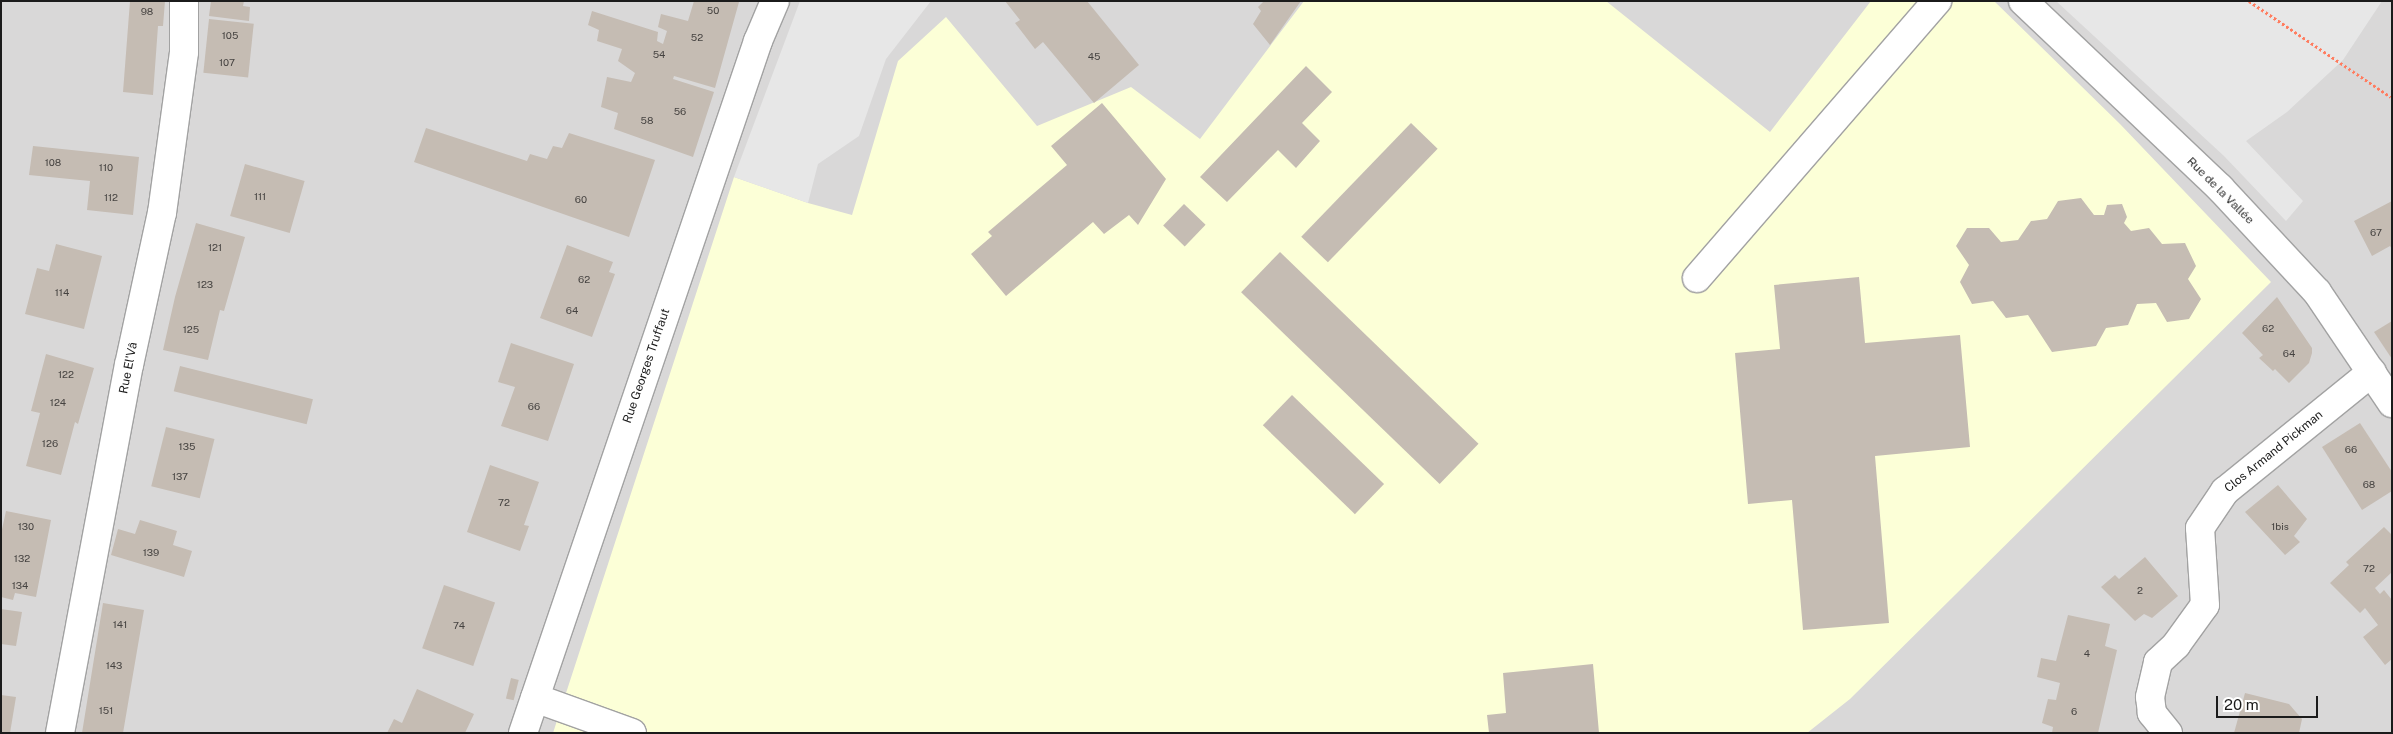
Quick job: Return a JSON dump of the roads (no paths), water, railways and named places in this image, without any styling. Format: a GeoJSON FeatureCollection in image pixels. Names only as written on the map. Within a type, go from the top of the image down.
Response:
{"type":"FeatureCollection","features":[{"type":"Feature","properties":{"kind":"street","name":"Rue El'Vâ"},"geometry":{"type":"LineString","coordinates":[[60,733],[129,365],[162,213],[184,52],[184,1]]}},
{"type":"Feature","properties":{"kind":"street","name":"Rue Georges Truffaut"},"geometry":{"type":"LineString","coordinates":[[523,733],[758,41],[775,1]]}},
{"type":"Feature","properties":{"kind":"street"},"geometry":{"type":"LineString","coordinates":[[1697,278],[1937,1]]}},
{"type":"Feature","properties":{"kind":"street","name":"Rue de la Vallée"},"geometry":{"type":"LineString","coordinates":[[2024,1],[2220,188],[2310,285],[2392,403]]}},
{"type":"Feature","properties":{"kind":"street","name":"Clos Armand Pickman"},"geometry":{"type":"LineString","coordinates":[[2168,733],[2152,713],[2150,697],[2158,662],[2176,645],[2205,605],[2200,528],[2225,491],[2372,372]]}},
{"type":"Feature","properties":{"kind":"street"},"geometry":{"type":"LineString","coordinates":[[535,698],[632,733]]}}]}
